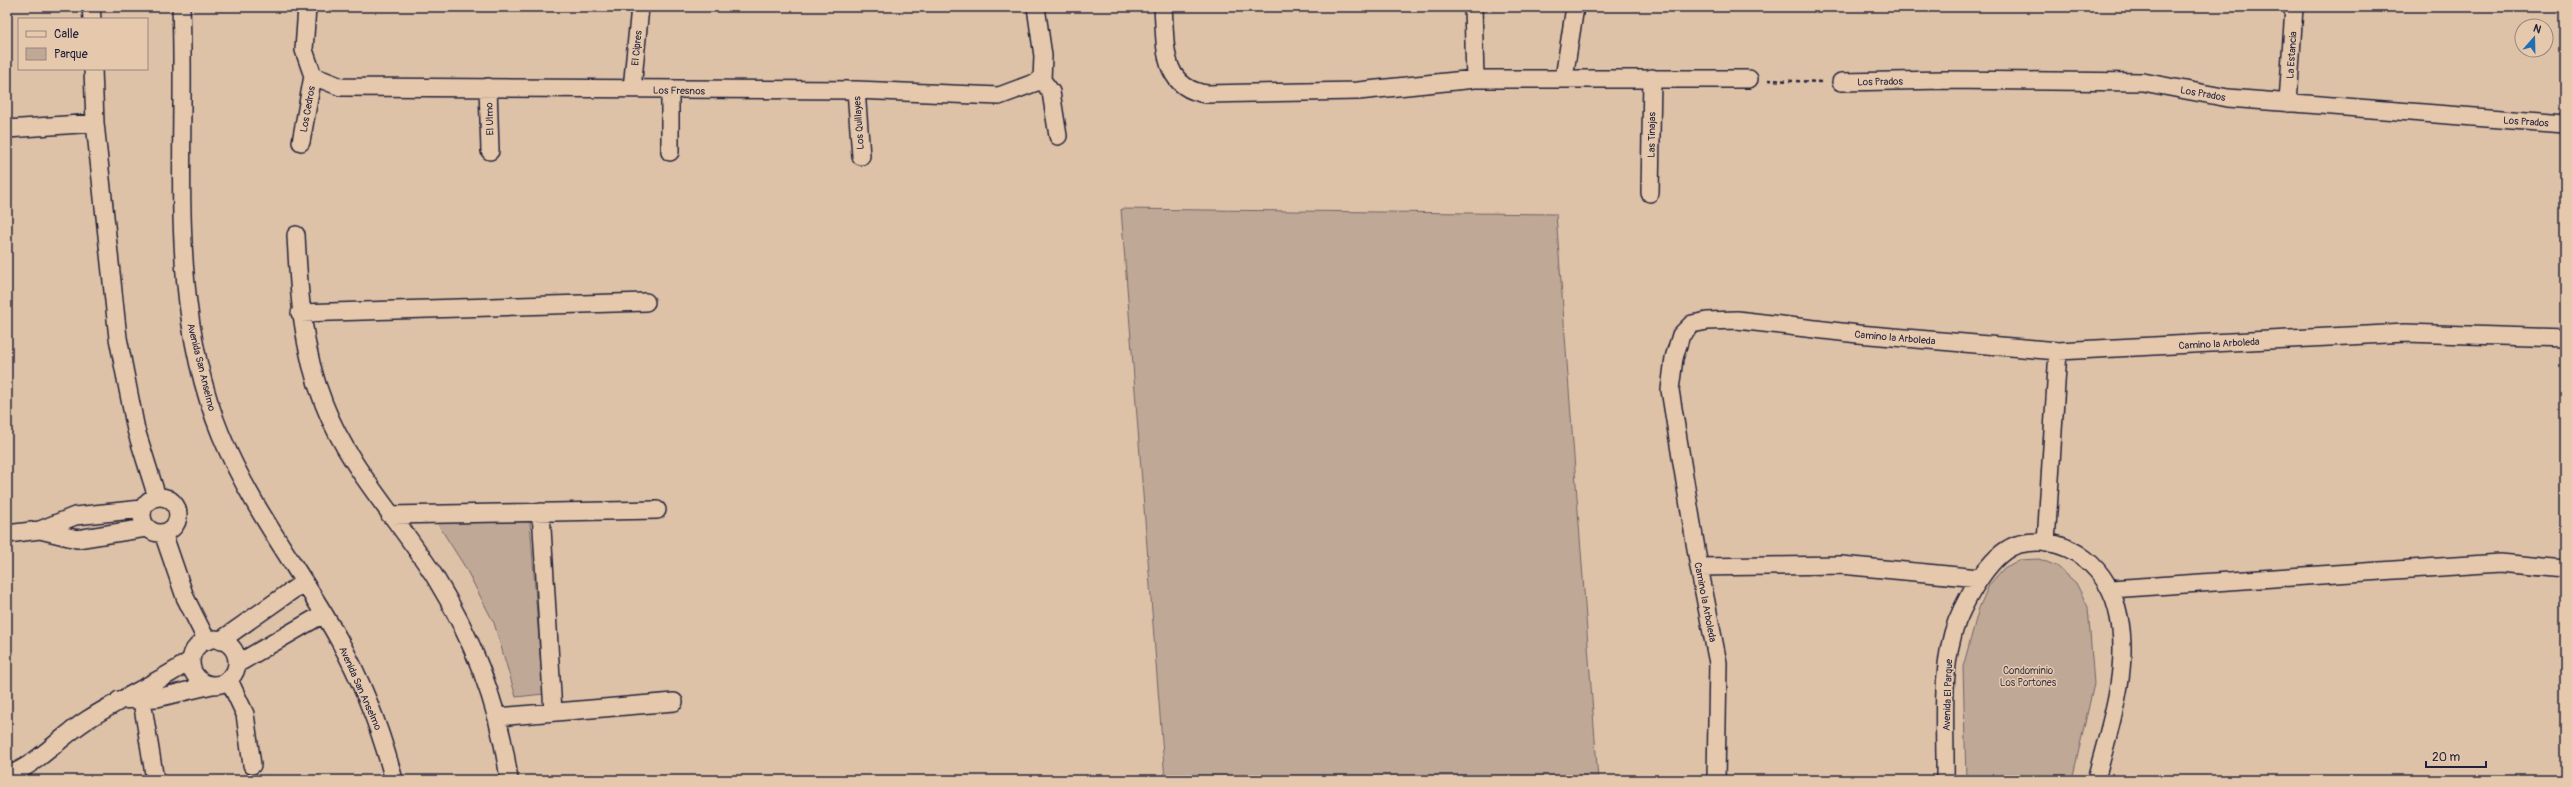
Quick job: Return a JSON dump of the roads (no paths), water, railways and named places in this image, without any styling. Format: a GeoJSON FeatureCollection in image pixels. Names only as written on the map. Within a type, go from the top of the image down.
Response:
{"type":"FeatureCollection","features":[{"type":"Feature","properties":{"kind":"street"},"geometry":{"type":"LineString","coordinates":[[91,7],[92,18]]}},
{"type":"Feature","properties":{"kind":"street","name":"Avenida San Anselmo"},"geometry":{"type":"LineString","coordinates":[[181,7],[184,270],[194,345],[211,409],[236,469],[269,527],[338,637],[367,697],[394,780]]}},
{"type":"Feature","properties":{"kind":"street"},"geometry":{"type":"LineString","coordinates":[[307,7],[304,50],[313,76]]}},
{"type":"Feature","properties":{"kind":"street","name":"El Cipres"},"geometry":{"type":"LineString","coordinates":[[632,89],[640,7]]}},
{"type":"Feature","properties":{"kind":"street"},"geometry":{"type":"LineString","coordinates":[[1036,7],[1043,56],[1042,80],[1051,92],[1058,136]]}},
{"type":"Feature","properties":{"kind":"street"},"geometry":{"type":"LineString","coordinates":[[1163,7],[1171,71],[1182,85],[1198,93],[1358,91],[1475,79],[1749,79]]}},
{"type":"Feature","properties":{"kind":"street"},"geometry":{"type":"LineString","coordinates":[[1473,7],[1475,79]]}},
{"type":"Feature","properties":{"kind":"street"},"geometry":{"type":"LineString","coordinates":[[1564,78],[1576,7]]}},
{"type":"Feature","properties":{"kind":"street","name":"La Estancia"},"geometry":{"type":"LineString","coordinates":[[2288,103],[2294,7]]}},
{"type":"Feature","properties":{"kind":"street"},"geometry":{"type":"LineString","coordinates":[[93,70],[95,123],[118,338],[136,430],[156,497]]}},
{"type":"Feature","properties":{"kind":"street","name":"Los Fresnos"},"geometry":{"type":"LineString","coordinates":[[313,76],[341,86],[670,90],[856,90],[999,96],[1042,80]]}},
{"type":"Feature","properties":{"kind":"street","name":"Los Cedros"},"geometry":{"type":"LineString","coordinates":[[301,142],[313,76]]}},
{"type":"Feature","properties":{"kind":"street","name":"Las Tinajas"},"geometry":{"type":"LineString","coordinates":[[1650,193],[1652,78]]}},
{"type":"Feature","properties":{"kind":"street","name":"Los Prados"},"geometry":{"type":"LineString","coordinates":[[1841,82],[1945,80],[2143,82],[2228,98],[2565,124]]}},
{"type":"Feature","properties":{"kind":"street","name":"El Ulmo"},"geometry":{"type":"LineString","coordinates":[[488,87],[490,151]]}},
{"type":"Feature","properties":{"kind":"street"},"geometry":{"type":"LineString","coordinates":[[670,90],[670,152]]}},
{"type":"Feature","properties":{"kind":"street","name":"Los Quillayes"},"geometry":{"type":"LineString","coordinates":[[856,90],[861,156]]}},
{"type":"Feature","properties":{"kind":"street"},"geometry":{"type":"LineString","coordinates":[[7,130],[95,123]]}},
{"type":"Feature","properties":{"kind":"street"},"geometry":{"type":"LineString","coordinates":[[296,235],[300,313],[311,369],[324,405],[347,452],[434,576],[474,650],[497,717],[509,780]]}},
{"type":"Feature","properties":{"kind":"street"},"geometry":{"type":"LineString","coordinates":[[300,313],[646,302]]}},
{"type":"Feature","properties":{"kind":"street","name":"Camino la Arboleda"},"geometry":{"type":"LineString","coordinates":[[1716,780],[1718,663],[1698,567],[1670,390],[1674,358],[1681,335],[1692,324],[1708,321],[1737,320],[1858,334],[2058,351],[2405,333],[2565,338]]}},
{"type":"Feature","properties":{"kind":"street"},"geometry":{"type":"LineString","coordinates":[[2046,543],[2058,351]]}},
{"type":"Feature","properties":{"kind":"street"},"geometry":{"type":"LineString","coordinates":[[156,497],[169,499],[178,513],[175,525],[163,533],[154,533],[146,528],[142,520],[142,509],[146,502],[156,497]]}},
{"type":"Feature","properties":{"kind":"street"},"geometry":{"type":"LineString","coordinates":[[7,534],[40,530],[75,516],[142,509]]}},
{"type":"Feature","properties":{"kind":"street"},"geometry":{"type":"LineString","coordinates":[[390,515],[657,510]]}},
{"type":"Feature","properties":{"kind":"street"},"geometry":{"type":"LineString","coordinates":[[541,512],[553,712]]}},
{"type":"Feature","properties":{"kind":"street"},"geometry":{"type":"LineString","coordinates":[[40,530],[77,539],[146,528]]}},
{"type":"Feature","properties":{"kind":"street"},"geometry":{"type":"LineString","coordinates":[[163,533],[185,597],[214,641],[232,648],[237,664]]}},
{"type":"Feature","properties":{"kind":"street","name":"Avenida El Parque"},"geometry":{"type":"LineString","coordinates":[[1945,780],[1947,660],[1957,621],[1979,578],[1995,559],[2019,544],[2046,543],[2068,547],[2095,566],[2112,589],[2119,617],[2122,653],[2118,694],[2096,780]]}},
{"type":"Feature","properties":{"kind":"street"},"geometry":{"type":"LineString","coordinates":[[2112,589],[2500,563],[2565,569]]}},
{"type":"Feature","properties":{"kind":"street"},"geometry":{"type":"LineString","coordinates":[[1698,567],[1841,565],[1979,578]]}},
{"type":"Feature","properties":{"kind":"street"},"geometry":{"type":"LineString","coordinates":[[7,776],[26,766],[86,720],[116,700],[170,674],[191,660],[194,652],[214,641],[304,582]]}},
{"type":"Feature","properties":{"kind":"street"},"geometry":{"type":"LineString","coordinates":[[116,700],[142,701],[229,680],[237,664],[323,614]]}},
{"type":"Feature","properties":{"kind":"street"},"geometry":{"type":"LineString","coordinates":[[191,660],[196,677],[212,685]]}},
{"type":"Feature","properties":{"kind":"street"},"geometry":{"type":"LineString","coordinates":[[229,680],[245,714],[252,765]]}},
{"type":"Feature","properties":{"kind":"street"},"geometry":{"type":"LineString","coordinates":[[142,701],[155,780]]}},
{"type":"Feature","properties":{"kind":"street"},"geometry":{"type":"LineString","coordinates":[[497,717],[674,702]]}},
{"type":"Feature","properties":{"kind":"park label","name":"Condominio Los Portones"},"geometry":{"type":"Point","coordinates":[2028,676]}}]}
